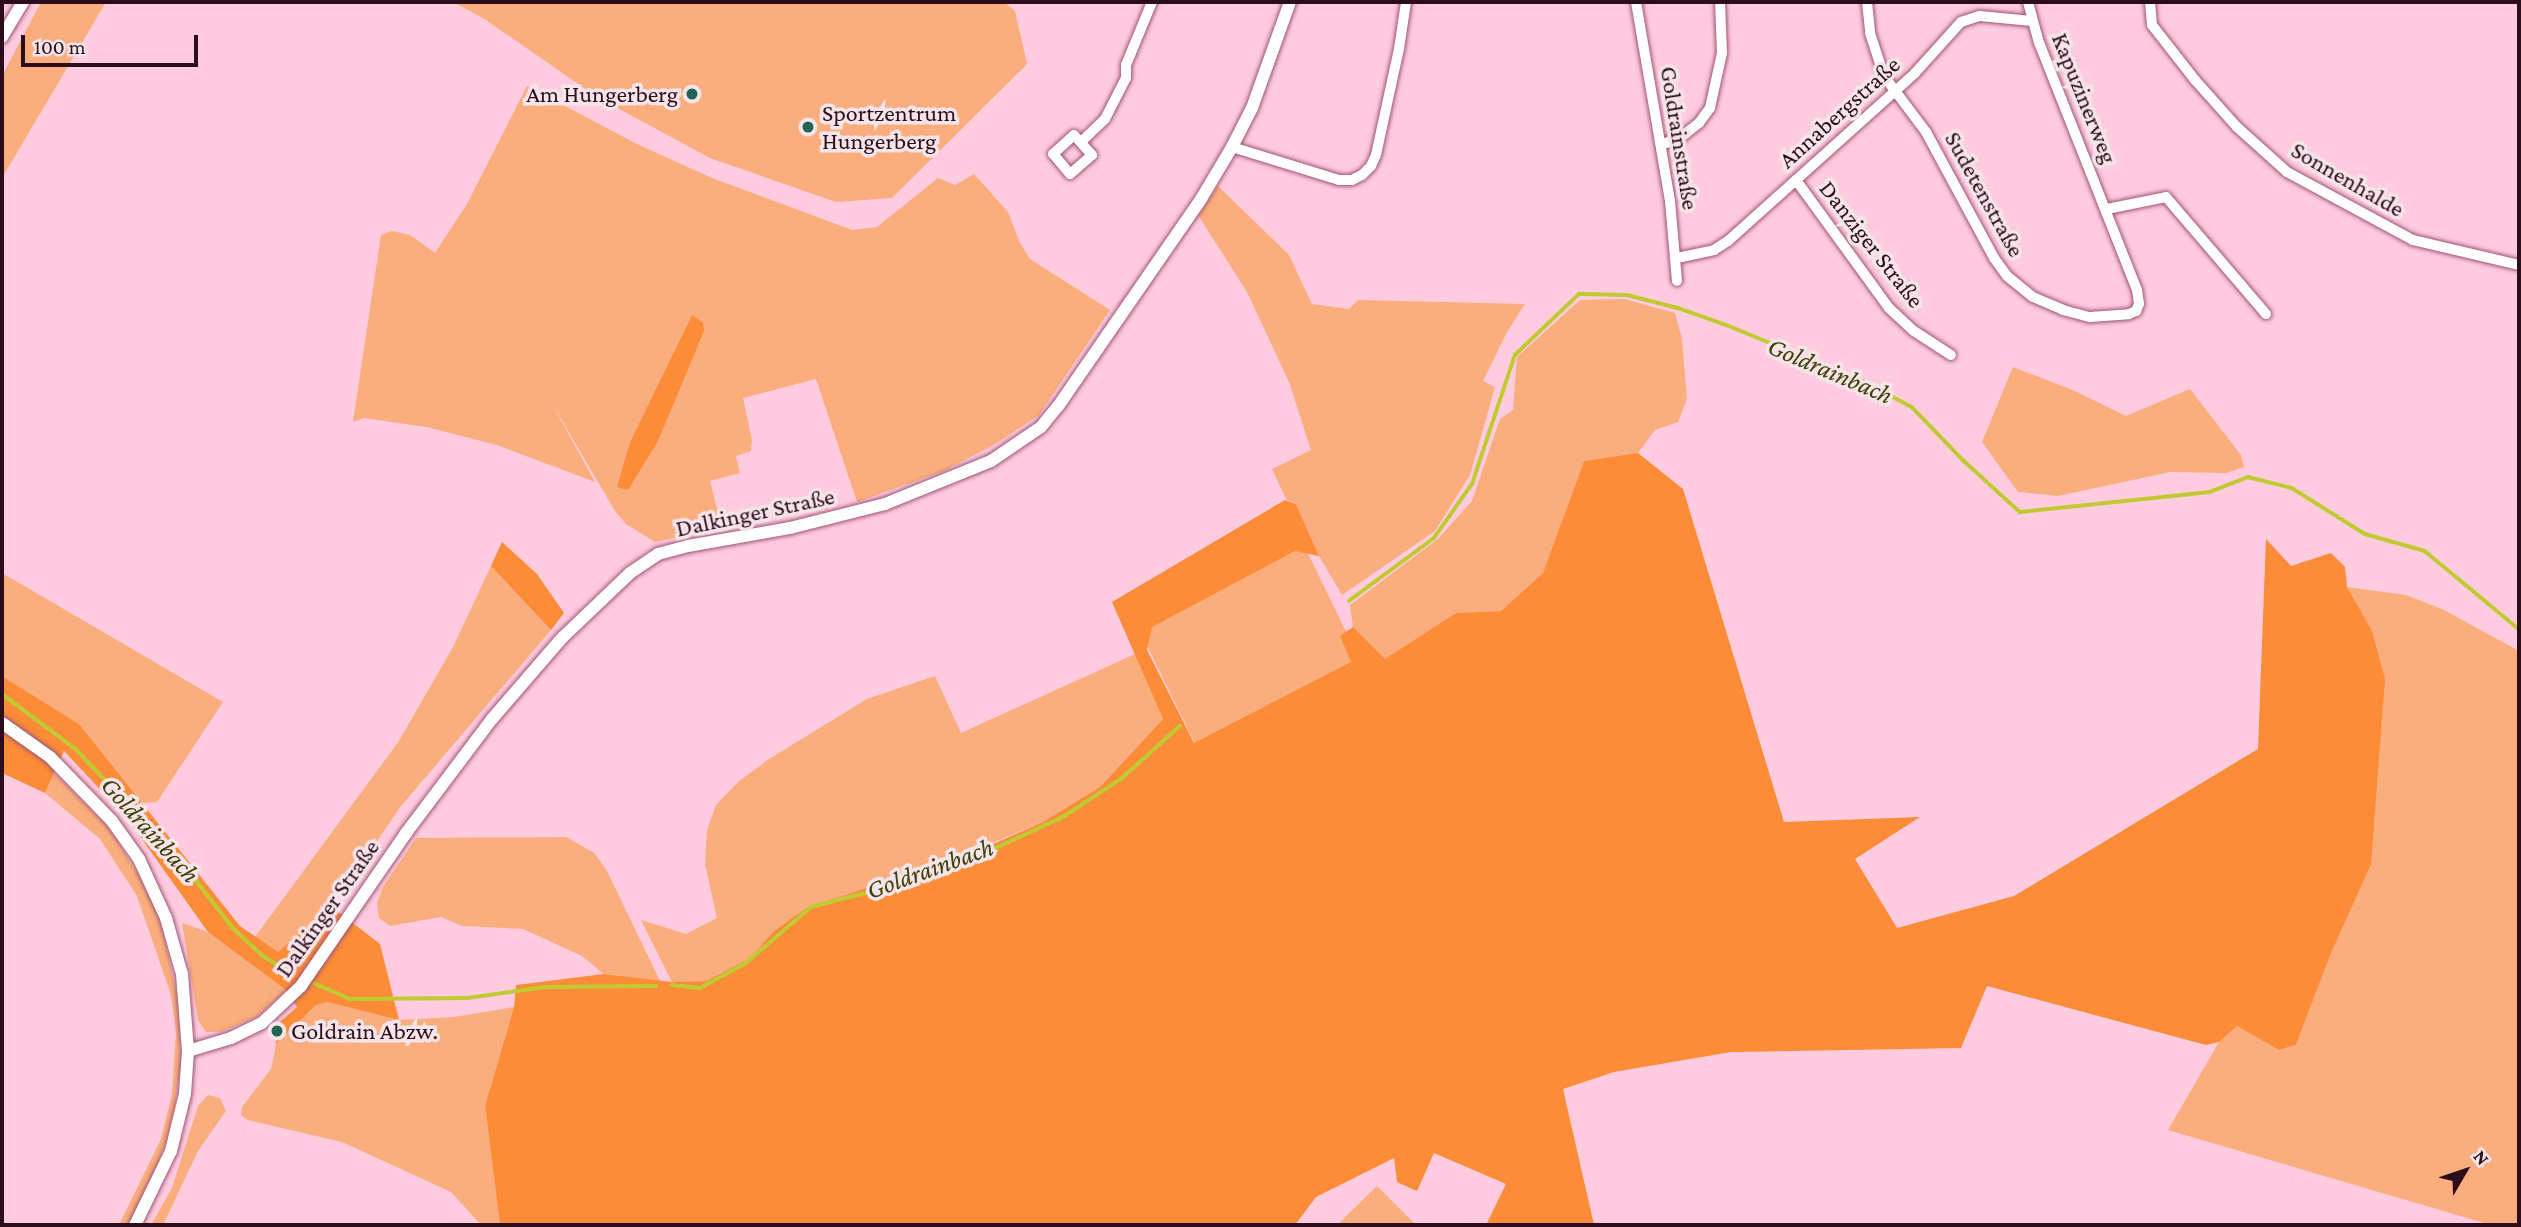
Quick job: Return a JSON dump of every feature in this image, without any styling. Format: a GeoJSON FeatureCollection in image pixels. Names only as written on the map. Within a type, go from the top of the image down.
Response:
{"type":"FeatureCollection","features":[{"type":"Feature","properties":{"kind":"street"},"geometry":{"type":"LineString","coordinates":[[2,37],[23,2]]}},
{"type":"Feature","properties":{"kind":"street"},"geometry":{"type":"LineString","coordinates":[[1081,142],[1104,119],[1126,78],[1126,65],[1152,2]]}},
{"type":"Feature","properties":{"kind":"street","name":"Dalkinger Straße"},"geometry":{"type":"LineString","coordinates":[[188,1051],[231,1038],[262,1023],[301,986],[406,833],[492,719],[562,638],[630,573],[658,554],[688,545],[790,528],[885,505],[991,461],[1041,427],[1201,199],[1232,147],[1252,107],[1290,2]]}},
{"type":"Feature","properties":{"kind":"street"},"geometry":{"type":"LineString","coordinates":[[1232,147],[1339,180],[1352,180],[1362,175],[1371,166],[1376,155],[1399,49],[1406,2]]}},
{"type":"Feature","properties":{"kind":"street","name":"Goldrainstraße"},"geometry":{"type":"LineString","coordinates":[[1636,2],[1661,145],[1677,258],[1677,281]]}},
{"type":"Feature","properties":{"kind":"street"},"geometry":{"type":"LineString","coordinates":[[1661,145],[1690,130],[1710,108],[1722,53],[1720,2]]}},
{"type":"Feature","properties":{"kind":"street","name":"Sudetenstraße"},"geometry":{"type":"LineString","coordinates":[[1867,2],[1870,33],[1884,76],[1926,132],[1994,258],[2007,276],[2033,297],[2063,310],[2090,317],[2129,314],[2136,311],[2138,304]]}},
{"type":"Feature","properties":{"kind":"street","name":"Kapuzinerweg"},"geometry":{"type":"LineString","coordinates":[[2028,2],[2032,21],[2137,290],[2138,304]]}},
{"type":"Feature","properties":{"kind":"street","name":"Sonnenhalde"},"geometry":{"type":"LineString","coordinates":[[2150,2],[2151,25],[2195,80],[2237,127],[2287,172],[2413,240],[2519,265]]}},
{"type":"Feature","properties":{"kind":"street","name":"Annabergstraße"},"geometry":{"type":"LineString","coordinates":[[1677,258],[1714,250],[1728,242],[1895,92],[1961,22],[1979,16],[2032,21]]}},
{"type":"Feature","properties":{"kind":"street","name":"Danziger Straße"},"geometry":{"type":"LineString","coordinates":[[1796,180],[1889,308],[1913,331],[1951,355]]}},
{"type":"Feature","properties":{"kind":"street"},"geometry":{"type":"LineString","coordinates":[[2107,209],[2166,197],[2198,238],[2266,314]]}},
{"type":"Feature","properties":{"kind":"street"},"geometry":{"type":"LineString","coordinates":[[2,723],[50,757],[112,821],[139,859],[166,918],[182,974],[188,1051],[186,1094],[171,1151],[135,1225]]}},
{"type":"Feature","properties":{"kind":"shaded area"},"geometry":{"type":"Polygon","coordinates":[[[41,2],[106,2],[2,178],[2,76],[41,2]]]}},
{"type":"Feature","properties":{"kind":"shaded area","name":"Sportzentrum Hungerberg"},"geometry":{"type":"Polygon","coordinates":[[[453,2],[1004,2],[1015,11],[1027,64],[892,198],[836,202],[710,158],[597,97],[483,18],[453,2]]]}},
{"type":"Feature","properties":{"kind":"shaded area"},"geometry":{"type":"Polygon","coordinates":[[[527,86],[639,145],[712,178],[852,230],[877,227],[938,178],[955,185],[974,174],[1008,212],[1020,243],[1030,259],[1110,310],[1039,415],[997,443],[944,471],[857,502],[816,379],[743,398],[752,440],[751,451],[736,456],[740,473],[710,481],[722,528],[655,542],[626,524],[615,511],[551,402],[595,482],[497,445],[426,427],[364,418],[353,422],[381,235],[392,231],[410,235],[435,253],[467,204],[527,86]],[[692,315],[630,442],[618,487],[692,315]]]}},
{"type":"Feature","properties":{"kind":"shaded area"},"geometry":{"type":"Polygon","coordinates":[[[1218,186],[1289,255],[1312,304],[1349,309],[1358,300],[1525,304],[1507,332],[1483,381],[1495,387],[1470,475],[1435,531],[1342,595],[1319,556],[1296,504],[1286,499],[1272,469],[1311,450],[1289,382],[1247,292],[1198,215],[1218,186]]]}},
{"type":"Feature","properties":{"kind":"shaded area"},"geometry":{"type":"Polygon","coordinates":[[[1624,299],[1675,313],[1682,339],[1687,399],[1678,422],[1655,430],[1638,453],[1584,461],[1543,573],[1501,611],[1456,613],[1385,660],[1353,627],[1350,605],[1438,539],[1472,501],[1500,419],[1513,410],[1517,357],[1580,300],[1624,299]]]}},
{"type":"Feature","properties":{"kind":"shaded area"},"geometry":{"type":"Polygon","coordinates":[[[692,315],[703,323],[704,331],[658,441],[628,490],[617,487],[630,442],[692,315]]]}},
{"type":"Feature","properties":{"kind":"shaded area"},"geometry":{"type":"Polygon","coordinates":[[[2013,367],[2075,391],[2126,416],[2190,389],[2241,455],[2244,467],[2226,473],[2170,472],[2058,496],[2018,492],[1982,442],[2013,367]]]}},
{"type":"Feature","properties":{"kind":"shaded area"},"geometry":{"type":"Polygon","coordinates":[[[1638,453],[1683,489],[1784,822],[1920,817],[1855,859],[1897,928],[2014,896],[2258,749],[2266,539],[2291,566],[2331,553],[2345,567],[2347,587],[2372,631],[2385,679],[2371,864],[2331,953],[2296,1045],[2279,1050],[2237,1026],[2219,1042],[2206,1045],[1987,986],[1961,1048],[1731,1052],[1614,1072],[1563,1089],[1594,1225],[1486,1225],[1506,1184],[1434,1153],[1417,1191],[1397,1182],[1394,1158],[1316,1197],[1295,1225],[500,1225],[485,1106],[514,1007],[516,985],[604,974],[672,982],[706,981],[750,958],[773,932],[805,909],[991,845],[1043,822],[1100,787],[1163,719],[1112,602],[1285,500],[1296,504],[1319,556],[1295,551],[1152,627],[1147,650],[1194,743],[1351,662],[1340,636],[1353,627],[1385,659],[1456,613],[1501,611],[1543,573],[1584,461],[1638,453]]]}},
{"type":"Feature","properties":{"kind":"shaded area"},"geometry":{"type":"Polygon","coordinates":[[[1297,531],[1362,665],[1196,746],[1131,612],[1297,531]]]}},
{"type":"Feature","properties":{"kind":"shaded area"},"geometry":{"type":"Polygon","coordinates":[[[502,542],[537,574],[564,613],[551,630],[491,566],[502,542]]]}},
{"type":"Feature","properties":{"kind":"shaded area"},"geometry":{"type":"Polygon","coordinates":[[[491,566],[551,630],[401,806],[332,907],[278,953],[255,937],[399,741],[453,647],[491,566]]]}},
{"type":"Feature","properties":{"kind":"shaded area"},"geometry":{"type":"Polygon","coordinates":[[[2,573],[223,702],[157,802],[144,803],[135,797],[79,724],[2,676],[2,573]]]}},
{"type":"Feature","properties":{"kind":"shaded area"},"geometry":{"type":"Polygon","coordinates":[[[2346,587],[2406,595],[2442,609],[2519,651],[2519,1225],[2491,1225],[2168,1130],[2219,1042],[2237,1026],[2279,1050],[2296,1045],[2331,953],[2372,631],[2346,587]]]}},
{"type":"Feature","properties":{"kind":"shaded area"},"geometry":{"type":"Polygon","coordinates":[[[1135,654],[1163,719],[1100,787],[1043,822],[773,932],[750,958],[706,981],[672,982],[641,920],[686,934],[717,918],[705,864],[707,830],[716,805],[739,781],[769,759],[867,699],[935,676],[961,733],[1135,654]]]}},
{"type":"Feature","properties":{"kind":"shaded area"},"geometry":{"type":"Polygon","coordinates":[[[2,676],[79,724],[240,926],[278,952],[332,907],[380,944],[399,1020],[327,1002],[316,1005],[276,1044],[275,1026],[297,1007],[286,990],[208,932],[127,818],[64,751],[45,793],[2,773],[2,676]]]}},
{"type":"Feature","properties":{"kind":"shaded area"},"geometry":{"type":"Polygon","coordinates":[[[54,773],[108,827],[136,870],[160,918],[178,998],[181,1064],[174,1111],[152,1179],[128,1225],[119,1225],[161,1139],[172,1095],[176,1032],[171,995],[137,896],[100,839],[45,793],[54,773]]]}},
{"type":"Feature","properties":{"kind":"shaded area"},"geometry":{"type":"Polygon","coordinates":[[[566,837],[594,853],[606,869],[660,981],[604,974],[582,956],[523,929],[462,926],[441,917],[390,926],[379,918],[377,903],[383,887],[416,838],[566,837]]]}},
{"type":"Feature","properties":{"kind":"shaded area"},"geometry":{"type":"Polygon","coordinates":[[[182,923],[208,932],[286,990],[258,1016],[221,1032],[206,1032],[198,1020],[182,923]]]}},
{"type":"Feature","properties":{"kind":"shaded area"},"geometry":{"type":"Polygon","coordinates":[[[327,1002],[399,1020],[454,1017],[514,1007],[485,1106],[500,1225],[481,1225],[451,1192],[342,1142],[248,1120],[241,1115],[242,1107],[271,1069],[276,1044],[316,1005],[327,1002]]]}},
{"type":"Feature","properties":{"kind":"shaded area"},"geometry":{"type":"Polygon","coordinates":[[[208,1095],[220,1098],[226,1111],[198,1151],[163,1225],[151,1225],[172,1188],[198,1106],[208,1095]]]}},
{"type":"Feature","properties":{"kind":"shaded area"},"geometry":{"type":"Polygon","coordinates":[[[1377,1186],[1416,1225],[1337,1225],[1377,1186]]]}},
{"type":"Feature","properties":{"kind":"waterway","name":"Goldrainbach"},"geometry":{"type":"LineString","coordinates":[[1349,601],[1434,538],[1472,484],[1515,355],[1579,294],[1627,295],[1678,308],[1729,326],[1863,381],[1912,407],[1962,459],[2020,512],[2210,492],[2248,477],[2292,488],[2365,534],[2425,551],[2519,629]]}},
{"type":"Feature","properties":{"kind":"waterway","name":"Goldrainbach"},"geometry":{"type":"LineString","coordinates":[[2,694],[76,749],[178,857],[233,928],[263,956],[291,973]]}},
{"type":"Feature","properties":{"kind":"waterway","name":"Goldrainbach"},"geometry":{"type":"LineString","coordinates":[[672,985],[700,988],[746,963],[811,907],[919,879],[985,853],[1063,817],[1121,779],[1180,726]]}},
{"type":"Feature","properties":{"kind":"waterway","name":"Goldrainbach"},"geometry":{"type":"LineString","coordinates":[[314,983],[350,999],[468,998],[545,987],[656,986]]}},
{"type":"Feature","properties":{"kind":"place","name":"Am Hungerberg"},"geometry":{"type":"Point","coordinates":[692,94]}},
{"type":"Feature","properties":{"kind":"place","name":"Sportzentrum Hungerberg"},"geometry":{"type":"Point","coordinates":[808,127]}},
{"type":"Feature","properties":{"kind":"place","name":"Goldrain Abzw."},"geometry":{"type":"Point","coordinates":[277,1031]}}]}
